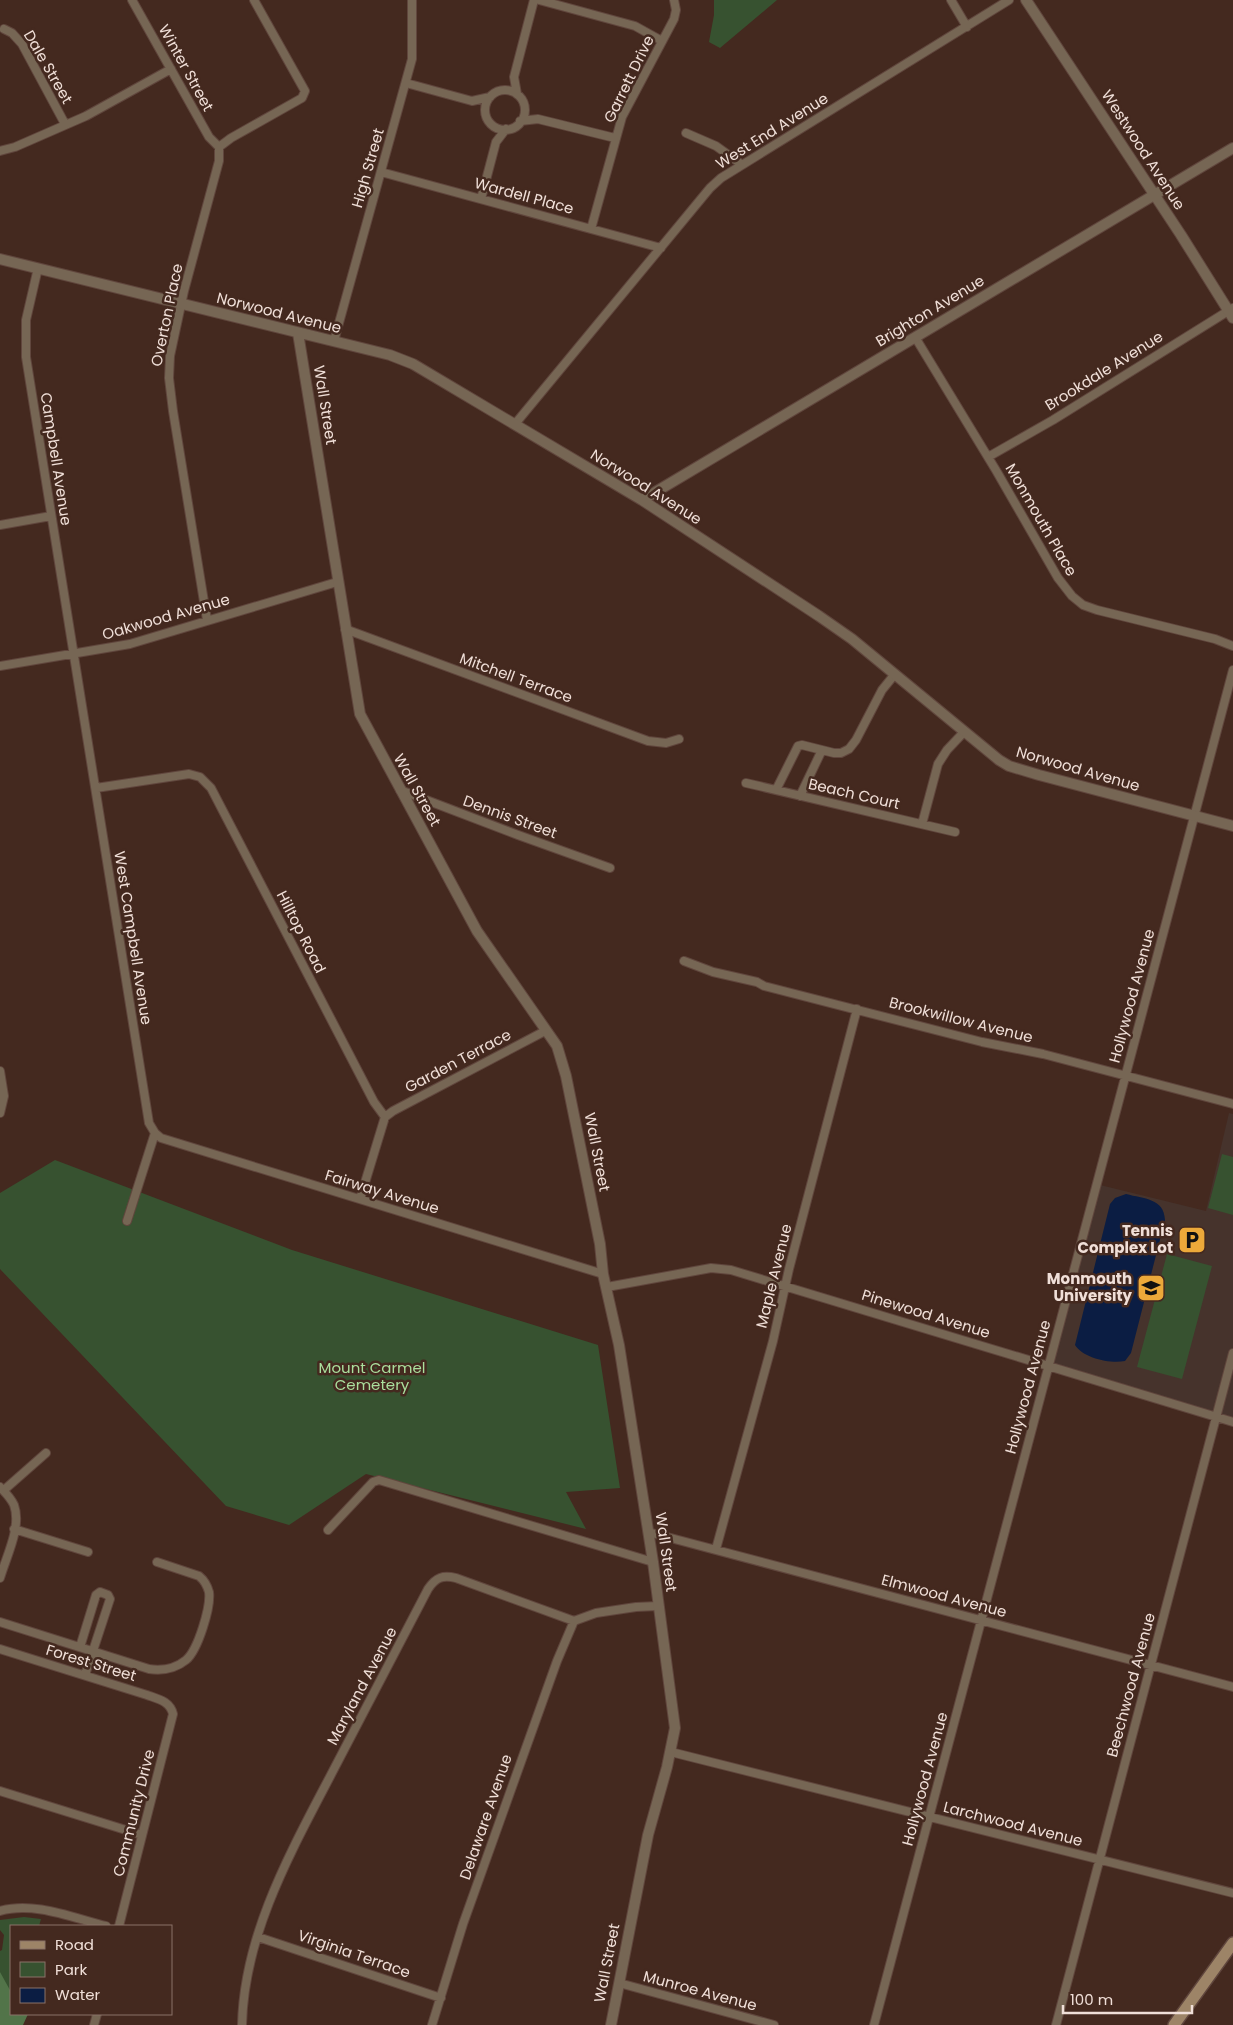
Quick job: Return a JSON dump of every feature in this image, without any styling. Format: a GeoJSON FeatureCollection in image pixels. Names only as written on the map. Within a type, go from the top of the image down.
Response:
{"type":"FeatureCollection","features":[{"type":"Feature","properties":{"kind":"main road"},"geometry":{"type":"LineString","coordinates":[[1174,2025],[1233,1943]]}},
{"type":"Feature","properties":{"kind":"street","name":"Winter Street"},"geometry":{"type":"LineString","coordinates":[[132,0],[209,137],[219,148]]}},
{"type":"Feature","properties":{"kind":"street"},"geometry":{"type":"LineString","coordinates":[[219,148],[231,138],[302,98],[305,94],[304,87],[254,0]]}},
{"type":"Feature","properties":{"kind":"street","name":"High Street"},"geometry":{"type":"LineString","coordinates":[[334,341],[412,59],[412,0]]}},
{"type":"Feature","properties":{"kind":"street"},"geometry":{"type":"LineString","coordinates":[[534,0],[514,77],[517,94],[524,107],[538,119]]}},
{"type":"Feature","properties":{"kind":"street"},"geometry":{"type":"LineString","coordinates":[[539,0],[635,26],[662,41]]}},
{"type":"Feature","properties":{"kind":"street","name":"Garrett Drive"},"geometry":{"type":"LineString","coordinates":[[592,229],[615,138],[630,101],[674,19],[676,10],[674,0]]}},
{"type":"Feature","properties":{"kind":"street"},"geometry":{"type":"LineString","coordinates":[[951,0],[967,27]]}},
{"type":"Feature","properties":{"kind":"street","name":"West End Avenue"},"geometry":{"type":"LineString","coordinates":[[514,424],[710,188],[741,164],[967,27],[1008,0]]}},
{"type":"Feature","properties":{"kind":"street","name":"Westwood Avenue"},"geometry":{"type":"LineString","coordinates":[[1026,0],[1231,312]]}},
{"type":"Feature","properties":{"kind":"street","name":"Dale Street"},"geometry":{"type":"LineString","coordinates":[[4,29],[12,33],[22,44],[65,124]]}},
{"type":"Feature","properties":{"kind":"street"},"geometry":{"type":"LineString","coordinates":[[0,150],[15,147],[102,108],[171,69]]}},
{"type":"Feature","properties":{"kind":"street"},"geometry":{"type":"LineString","coordinates":[[472,101],[490,97],[502,90],[514,77]]}},
{"type":"Feature","properties":{"kind":"street"},"geometry":{"type":"LineString","coordinates":[[406,83],[472,101],[485,112],[492,125],[496,142]]}},
{"type":"Feature","properties":{"kind":"street"},"geometry":{"type":"LineString","coordinates":[[502,90],[517,94]]}},
{"type":"Feature","properties":{"kind":"street"},"geometry":{"type":"LineString","coordinates":[[485,112],[486,102],[490,97]]}},
{"type":"Feature","properties":{"kind":"street"},"geometry":{"type":"LineString","coordinates":[[492,125],[506,129],[512,128],[520,121],[524,107]]}},
{"type":"Feature","properties":{"kind":"street"},"geometry":{"type":"LineString","coordinates":[[520,121],[538,119],[615,138]]}},
{"type":"Feature","properties":{"kind":"street"},"geometry":{"type":"LineString","coordinates":[[481,199],[496,142],[506,129]]}},
{"type":"Feature","properties":{"kind":"street"},"geometry":{"type":"LineString","coordinates":[[686,133],[716,146],[741,164]]}},
{"type":"Feature","properties":{"kind":"street","name":"Overton Place"},"geometry":{"type":"LineString","coordinates":[[207,620],[169,378],[170,356],[219,161],[219,148]]}},
{"type":"Feature","properties":{"kind":"street","name":"Brighton Avenue"},"geometry":{"type":"LineString","coordinates":[[642,500],[1233,148]]}},
{"type":"Feature","properties":{"kind":"street","name":"Wardell Place"},"geometry":{"type":"LineString","coordinates":[[381,172],[661,248]]}},
{"type":"Feature","properties":{"kind":"street","name":"Norwood Avenue"},"geometry":{"type":"LineString","coordinates":[[0,259],[390,355],[413,364],[642,500],[819,616],[852,639],[987,752],[1009,766],[1233,826]]}},
{"type":"Feature","properties":{"kind":"street","name":"Campbell Avenue"},"geometry":{"type":"LineString","coordinates":[[38,268],[26,320],[25,342],[74,654]]}},
{"type":"Feature","properties":{"kind":"street","name":"Brookdale Avenue"},"geometry":{"type":"LineString","coordinates":[[988,457],[1053,420],[1231,312]]}},
{"type":"Feature","properties":{"kind":"street","name":"Wall Street"},"geometry":{"type":"LineString","coordinates":[[298,333],[360,714],[477,930],[560,1052],[600,1244],[603,1274],[619,1345],[653,1562],[675,1728],[671,1752],[648,1835],[611,2025]]}},
{"type":"Feature","properties":{"kind":"street","name":"Monmouth Place"},"geometry":{"type":"LineString","coordinates":[[915,337],[1067,591],[1083,605],[1097,610],[1215,639],[1233,646]]}},
{"type":"Feature","properties":{"kind":"street"},"geometry":{"type":"LineString","coordinates":[[0,525],[51,516]]}},
{"type":"Feature","properties":{"kind":"street","name":"Oakwood Avenue"},"geometry":{"type":"LineString","coordinates":[[0,666],[130,644],[337,582]]}},
{"type":"Feature","properties":{"kind":"street","name":"Mitchell Terrace"},"geometry":{"type":"LineString","coordinates":[[345,629],[648,741],[666,743],[679,739]]}},
{"type":"Feature","properties":{"kind":"street","name":"West Campbell Avenue"},"geometry":{"type":"LineString","coordinates":[[74,654],[149,1123],[155,1133]]}},
{"type":"Feature","properties":{"kind":"street","name":"Hollywood Avenue"},"geometry":{"type":"LineString","coordinates":[[874,2025],[1233,670]]}},
{"type":"Feature","properties":{"kind":"street"},"geometry":{"type":"LineString","coordinates":[[776,790],[798,746],[802,745],[841,753],[853,745],[882,690],[895,674]]}},
{"type":"Feature","properties":{"kind":"street"},"geometry":{"type":"LineString","coordinates":[[922,824],[938,764],[947,750],[964,732]]}},
{"type":"Feature","properties":{"kind":"street"},"geometry":{"type":"LineString","coordinates":[[800,796],[822,750]]}},
{"type":"Feature","properties":{"kind":"street","name":"Hilltop Road"},"geometry":{"type":"LineString","coordinates":[[96,788],[189,774],[200,777],[209,784],[374,1102],[385,1117]]}},
{"type":"Feature","properties":{"kind":"street","name":"Beach Court"},"geometry":{"type":"LineString","coordinates":[[746,783],[955,832]]}},
{"type":"Feature","properties":{"kind":"street","name":"Dennis Street"},"geometry":{"type":"LineString","coordinates":[[400,790],[610,868]]}},
{"type":"Feature","properties":{"kind":"street","name":"Brookwillow Avenue"},"geometry":{"type":"LineString","coordinates":[[684,961],[713,972],[982,1042],[1043,1054],[1233,1104]]}},
{"type":"Feature","properties":{"kind":"street","name":"Maple Avenue"},"geometry":{"type":"LineString","coordinates":[[716,1549],[857,1009]]}},
{"type":"Feature","properties":{"kind":"street","name":"Garden Terrace"},"geometry":{"type":"LineString","coordinates":[[385,1117],[392,1111],[545,1031]]}},
{"type":"Feature","properties":{"kind":"street"},"geometry":{"type":"LineString","coordinates":[[0,1071],[4,1096],[0,1112]]}},
{"type":"Feature","properties":{"kind":"street"},"geometry":{"type":"LineString","coordinates":[[360,1200],[385,1117]]}},
{"type":"Feature","properties":{"kind":"street"},"geometry":{"type":"LineString","coordinates":[[127,1221],[155,1133]]}},
{"type":"Feature","properties":{"kind":"street","name":"Fairway Avenue"},"geometry":{"type":"LineString","coordinates":[[155,1133],[161,1138],[603,1274]]}},
{"type":"Feature","properties":{"kind":"street","name":"Pinewood Avenue"},"geometry":{"type":"LineString","coordinates":[[607,1287],[715,1268],[731,1270],[1233,1422]]}},
{"type":"Feature","properties":{"kind":"street","name":"Beechwood Avenue"},"geometry":{"type":"LineString","coordinates":[[1056,2025],[1233,1353]]}},
{"type":"Feature","properties":{"kind":"street"},"geometry":{"type":"LineString","coordinates":[[0,1578],[14,1529],[16,1515],[14,1505],[2,1488],[46,1453]]}},
{"type":"Feature","properties":{"kind":"street"},"geometry":{"type":"LineString","coordinates":[[328,1530],[358,1496],[377,1480],[653,1562]]}},
{"type":"Feature","properties":{"kind":"street"},"geometry":{"type":"LineString","coordinates":[[14,1529],[88,1552]]}},
{"type":"Feature","properties":{"kind":"street","name":"Elmwood Avenue"},"geometry":{"type":"LineString","coordinates":[[648,1532],[1233,1687]]}},
{"type":"Feature","properties":{"kind":"street"},"geometry":{"type":"LineString","coordinates":[[0,1622],[158,1670],[174,1667],[183,1663],[192,1654],[208,1609],[209,1593],[207,1586],[194,1573],[157,1562]]}},
{"type":"Feature","properties":{"kind":"street","name":"Maryland Avenue"},"geometry":{"type":"LineString","coordinates":[[242,2025],[243,1990],[258,1937],[283,1866],[428,1589],[436,1579],[444,1576],[456,1578],[574,1621]]}},
{"type":"Feature","properties":{"kind":"street"},"geometry":{"type":"LineString","coordinates":[[80,1647],[96,1594],[100,1592],[108,1595],[110,1598],[85,1675]]}},
{"type":"Feature","properties":{"kind":"street"},"geometry":{"type":"LineString","coordinates":[[574,1621],[596,1613],[658,1606]]}},
{"type":"Feature","properties":{"kind":"street","name":"Delaware Avenue"},"geometry":{"type":"LineString","coordinates":[[432,2025],[466,1915],[556,1661],[574,1621]]}},
{"type":"Feature","properties":{"kind":"street","name":"Forest Street"},"geometry":{"type":"LineString","coordinates":[[0,1649],[147,1695],[166,1702],[171,1708]]}},
{"type":"Feature","properties":{"kind":"street","name":"Community Drive"},"geometry":{"type":"LineString","coordinates":[[119,1925],[173,1714],[171,1708]]}},
{"type":"Feature","properties":{"kind":"street","name":"Larchwood Avenue"},"geometry":{"type":"LineString","coordinates":[[671,1752],[1233,1893]]}},
{"type":"Feature","properties":{"kind":"street"},"geometry":{"type":"LineString","coordinates":[[0,1792],[142,1835]]}},
{"type":"Feature","properties":{"kind":"street"},"geometry":{"type":"LineString","coordinates":[[0,1911],[13,1908],[31,1908],[102,1925]]}},
{"type":"Feature","properties":{"kind":"street","name":"Virginia Terrace"},"geometry":{"type":"LineString","coordinates":[[258,1937],[441,1998]]}},
{"type":"Feature","properties":{"kind":"street","name":"Munroe Avenue"},"geometry":{"type":"LineString","coordinates":[[619,1983],[774,2025]]}},
{"type":"Feature","properties":{"kind":"shaded area","name":"Monmouth University"},"geometry":{"type":"Polygon","coordinates":[[[1229,1113],[1233,1114],[1233,1422],[1048,1366],[1096,1184],[1206,1211],[1229,1113]]]}},
{"type":"Feature","properties":{"kind":"green space"},"geometry":{"type":"Polygon","coordinates":[[[714,0],[777,0],[720,48],[709,42],[714,15],[714,0]]]}},
{"type":"Feature","properties":{"kind":"green space"},"geometry":{"type":"Polygon","coordinates":[[[1222,1154],[1233,1157],[1233,1215],[1208,1208],[1222,1154]]]}},
{"type":"Feature","properties":{"kind":"green space","name":"Mount Carmel Cemetery"},"geometry":{"type":"Polygon","coordinates":[[[55,1160],[292,1250],[598,1345],[620,1488],[566,1492],[586,1529],[366,1474],[289,1525],[226,1506],[0,1269],[0,1193],[55,1160]]]}},
{"type":"Feature","properties":{"kind":"green space"},"geometry":{"type":"Polygon","coordinates":[[[1167,1254],[1212,1266],[1182,1379],[1137,1367],[1167,1254]]]}},
{"type":"Feature","properties":{"kind":"green space"},"geometry":{"type":"Polygon","coordinates":[[[24,1917],[41,1919],[39,1925],[10,1925],[10,1996],[0,2003],[0,1951],[2,1950],[4,1935],[0,1930],[0,1920],[24,1917]]]}},
{"type":"Feature","properties":{"kind":"green space"},"geometry":{"type":"Polygon","coordinates":[[[0,1972],[10,1990],[10,2015],[28,2015],[23,2025],[0,2025],[0,1972]]]}},
{"type":"Feature","properties":{"kind":"water"},"geometry":{"type":"Polygon","coordinates":[[[1126,1194],[1157,1203],[1164,1213],[1165,1220],[1131,1353],[1125,1361],[1112,1362],[1090,1357],[1075,1345],[1110,1204],[1115,1198],[1126,1194]]]}},
{"type":"Feature","properties":{"kind":"place","name":"Tennis Complex Lot"},"geometry":{"type":"Point","coordinates":[1192,1240]}},
{"type":"Feature","properties":{"kind":"place","name":"Monmouth University"},"geometry":{"type":"Point","coordinates":[1151,1288]}}]}
